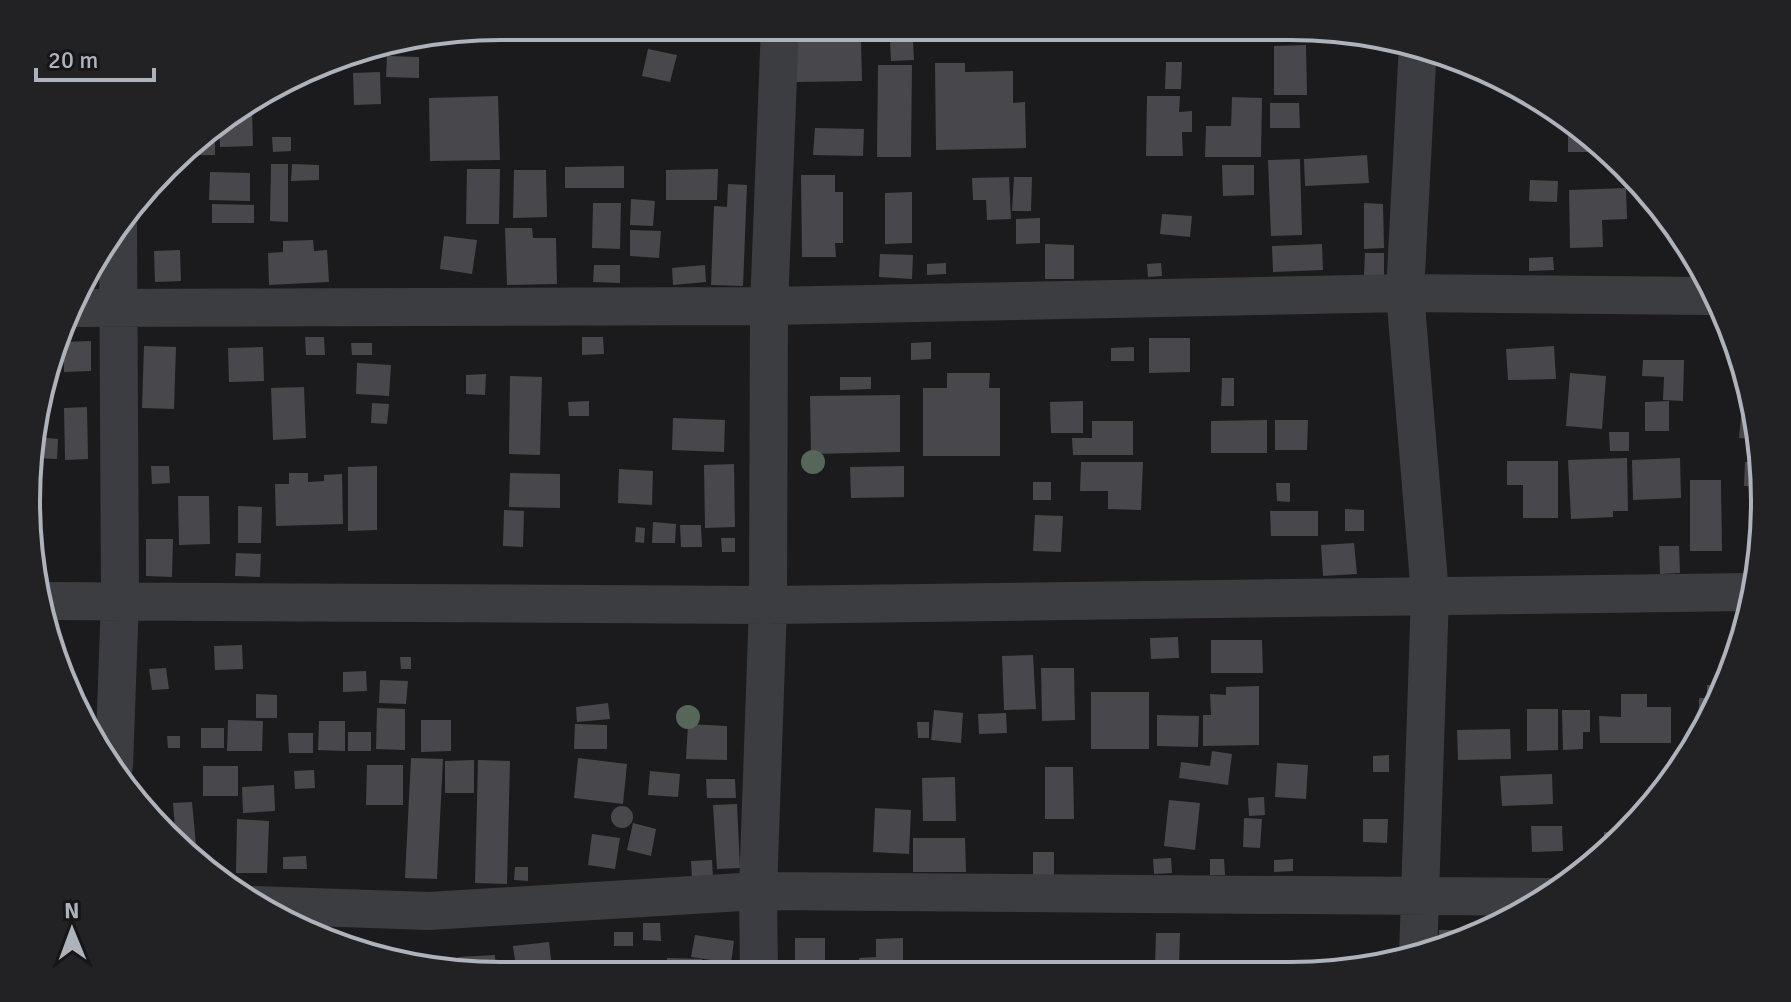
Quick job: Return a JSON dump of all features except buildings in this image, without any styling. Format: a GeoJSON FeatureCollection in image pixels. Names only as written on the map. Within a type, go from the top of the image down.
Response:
{"type":"FeatureCollection","features":[{"type":"Feature","properties":{"kind":"street"},"geometry":{"type":"LineString","coordinates":[[759,962],[758,891],[768,605],[769,306],[779,40]]}},
{"type":"Feature","properties":{"kind":"street"},"geometry":{"type":"LineString","coordinates":[[1417,58],[1405,293],[1430,594],[1418,943]]}},
{"type":"Feature","properties":{"kind":"street"},"geometry":{"type":"LineString","coordinates":[[115,752],[120,599],[118,245]]}},
{"type":"Feature","properties":{"kind":"street"},"geometry":{"type":"LineString","coordinates":[[83,308],[769,306],[1405,293],[1702,296]]}},
{"type":"Feature","properties":{"kind":"street"},"geometry":{"type":"LineString","coordinates":[[51,601],[768,605],[1742,592]]}},
{"type":"Feature","properties":{"kind":"street"},"geometry":{"type":"LineString","coordinates":[[281,906],[429,911],[758,891],[1525,897]]}}]}
